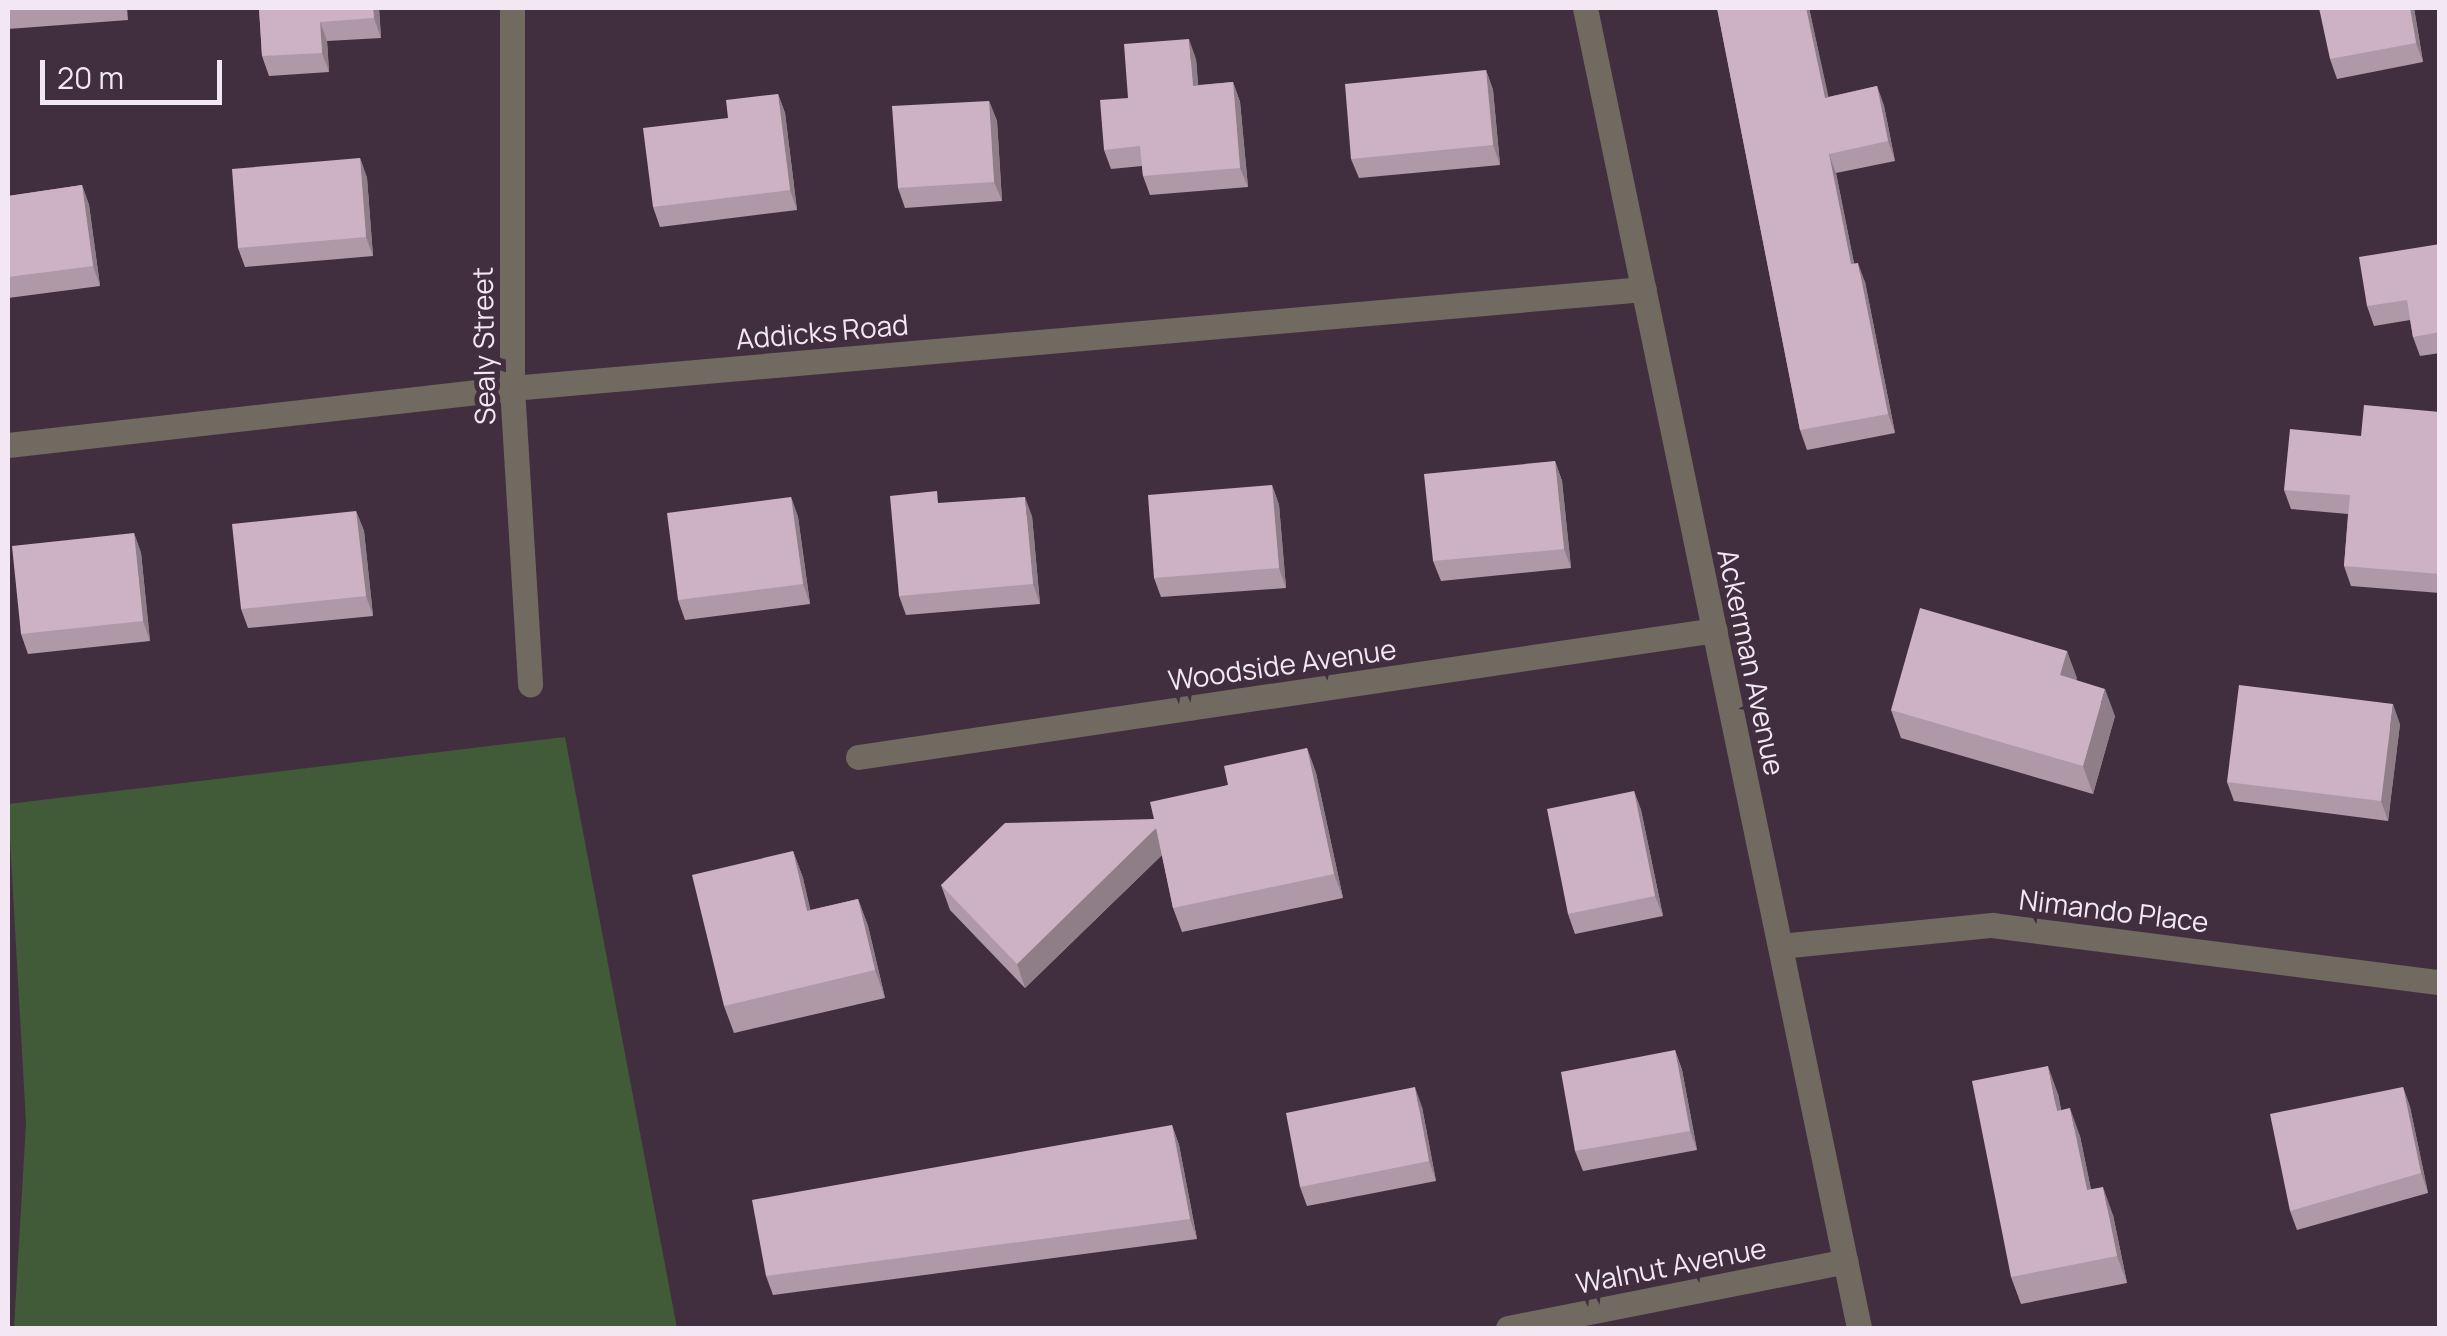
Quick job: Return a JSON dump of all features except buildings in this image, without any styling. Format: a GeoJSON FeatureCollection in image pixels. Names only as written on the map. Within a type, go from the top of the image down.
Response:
{"type":"FeatureCollection","features":[{"type":"Feature","properties":{"kind":"street","name":"Sealy Street"},"geometry":{"type":"LineString","coordinates":[[512,8],[512,388],[530,684]]}},
{"type":"Feature","properties":{"kind":"street","name":"Ackerman Avenue"},"geometry":{"type":"LineString","coordinates":[[1586,8],[1859,1328]]}},
{"type":"Feature","properties":{"kind":"street","name":"Addicks Road"},"geometry":{"type":"LineString","coordinates":[[8,444],[512,388],[1644,290]]}},
{"type":"Feature","properties":{"kind":"street","name":"Woodside Avenue"},"geometry":{"type":"LineString","coordinates":[[858,756],[1715,630]]}},
{"type":"Feature","properties":{"kind":"street","name":"Nimando Place"},"geometry":{"type":"LineString","coordinates":[[1780,946],[1992,925],[2440,982]]}},
{"type":"Feature","properties":{"kind":"street","name":"Walnut Avenue"},"geometry":{"type":"LineString","coordinates":[[1508,1328],[1845,1261]]}},
{"type":"Feature","properties":{"kind":"green space"},"geometry":{"type":"Polygon","coordinates":[[[565,737],[677,1328],[14,1328],[26,1123],[8,804],[565,737]]]}}]}
